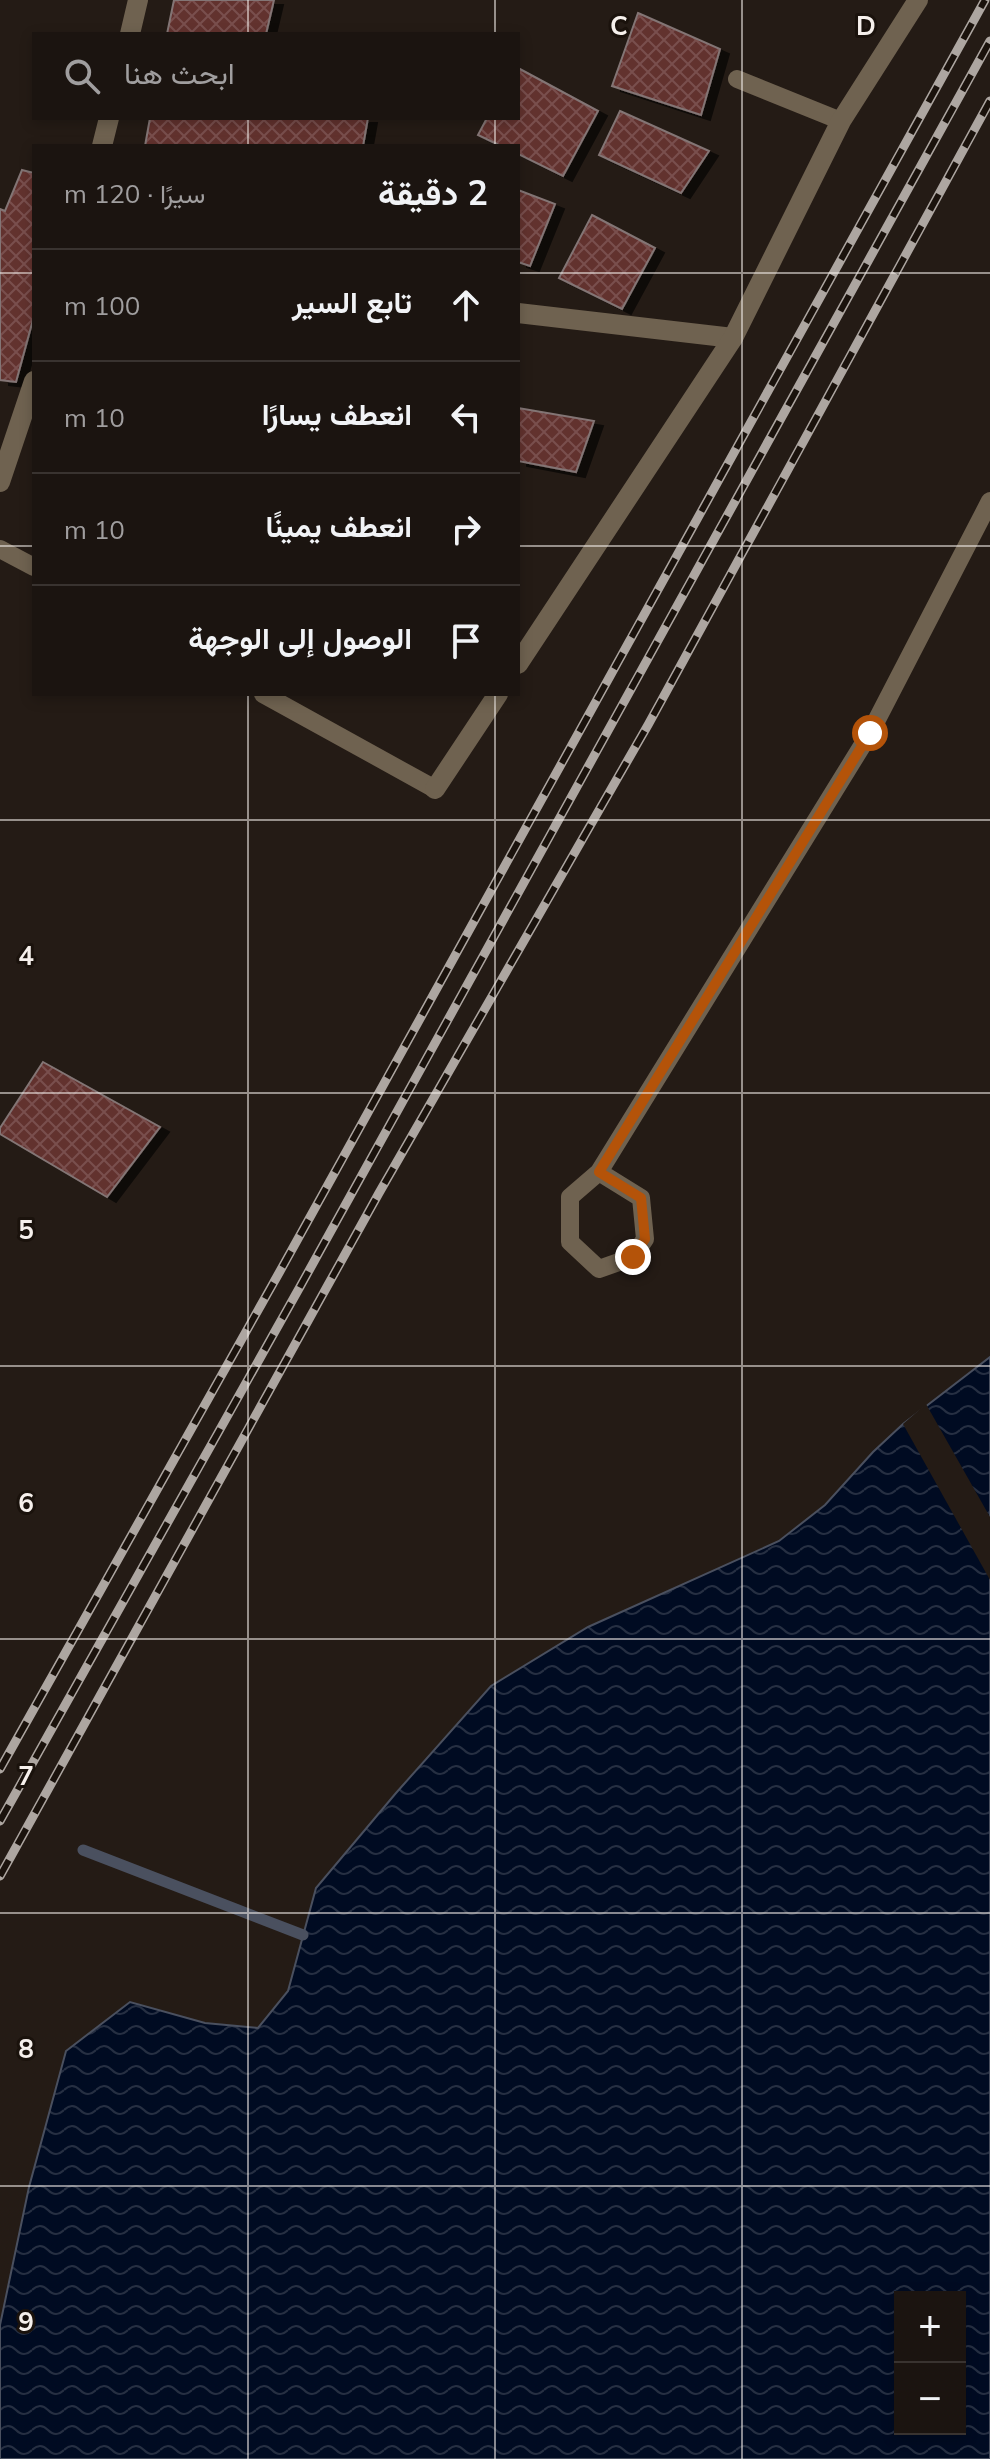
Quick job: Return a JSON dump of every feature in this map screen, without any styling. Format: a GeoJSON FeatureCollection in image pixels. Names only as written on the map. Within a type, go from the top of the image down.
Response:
{"type":"FeatureCollection","features":[{"type":"Feature","properties":{"kind":"street"},"geometry":{"type":"LineString","coordinates":[[130,32],[138,0]]}},
{"type":"Feature","properties":{"kind":"street"},"geometry":{"type":"LineString","coordinates":[[520,661],[733,338],[841,121],[918,0]]}},
{"type":"Feature","properties":{"kind":"street"},"geometry":{"type":"LineString","coordinates":[[102,144],[108,120]]}},
{"type":"Feature","properties":{"kind":"street"},"geometry":{"type":"LineString","coordinates":[[520,313],[733,338]]}},
{"type":"Feature","properties":{"kind":"street"},"geometry":{"type":"LineString","coordinates":[[0,482],[32,387]]}},
{"type":"Feature","properties":{"kind":"street"},"geometry":{"type":"LineString","coordinates":[[435,789],[497,696]]}},
{"type":"Feature","properties":{"kind":"lane"},"geometry":{"type":"LineString","coordinates":[[737,79],[841,121]]}},
{"type":"Feature","properties":{"kind":"lane"},"geometry":{"type":"LineString","coordinates":[[599,1172],[641,1198],[645,1239],[633,1257],[599,1269],[570,1242],[570,1197],[599,1172],[870,733],[990,501]]}},
{"type":"Feature","properties":{"kind":"lane"},"geometry":{"type":"LineString","coordinates":[[0,549],[32,566]]}},
{"type":"Feature","properties":{"kind":"lane"},"geometry":{"type":"LineString","coordinates":[[267,696],[435,789]]}},
{"type":"Feature","properties":{"kind":"water"},"geometry":{"type":"Polygon","coordinates":[[[990,1357],[990,2459],[0,2459],[0,2325],[29,2187],[66,2051],[130,2002],[205,2023],[258,2028],[288,1991],[316,1888],[491,1686],[588,1627],[779,1541],[825,1505],[903,1424],[990,1357]]]}},
{"type":"Feature","properties":{"kind":"pier"},"geometry":{"type":"Polygon","coordinates":[[[926,1404],[990,1517],[990,1580],[903,1424],[926,1404]]]}},
{"type":"Feature","properties":{"kind":"building"},"geometry":{"type":"Polygon","coordinates":[[[174,0],[274,0],[266,32],[167,32],[174,0]]]}},
{"type":"Feature","properties":{"kind":"building"},"geometry":{"type":"Polygon","coordinates":[[[638,13],[720,49],[701,115],[612,86],[638,13]]]}},
{"type":"Feature","properties":{"kind":"building"},"geometry":{"type":"Polygon","coordinates":[[[520,69],[598,111],[563,176],[520,155],[520,144],[497,144],[478,135],[486,120],[520,120],[520,69]]]}},
{"type":"Feature","properties":{"kind":"building"},"geometry":{"type":"Polygon","coordinates":[[[620,111],[709,151],[681,193],[599,155],[620,111]]]}},
{"type":"Feature","properties":{"kind":"building"},"geometry":{"type":"Polygon","coordinates":[[[150,120],[368,120],[363,144],[145,144],[150,120]]]}},
{"type":"Feature","properties":{"kind":"building"},"geometry":{"type":"Polygon","coordinates":[[[22,170],[32,172],[32,323],[16,382],[0,380],[0,209],[5,211],[22,170]]]}},
{"type":"Feature","properties":{"kind":"building"},"geometry":{"type":"Polygon","coordinates":[[[520,191],[555,204],[530,266],[520,263],[520,191]]]}},
{"type":"Feature","properties":{"kind":"building"},"geometry":{"type":"Polygon","coordinates":[[[592,215],[655,248],[622,309],[559,278],[592,215]]]}},
{"type":"Feature","properties":{"kind":"building"},"geometry":{"type":"Polygon","coordinates":[[[520,408],[594,421],[576,472],[520,461],[520,408]]]}},
{"type":"Feature","properties":{"kind":"building"},"geometry":{"type":"Polygon","coordinates":[[[43,1062],[160,1127],[107,1197],[0,1134],[0,1128],[43,1062]]]}},
{"type":"Feature","properties":{"kind":"waterway"},"geometry":{"type":"LineString","coordinates":[[83,1850],[303,1935]]}},
{"type":"Feature","properties":{"kind":"railway"},"geometry":{"type":"LineString","coordinates":[[0,1769],[279,1273],[985,0]]}},
{"type":"Feature","properties":{"kind":"railway"},"geometry":{"type":"LineString","coordinates":[[0,1821],[301,1285],[990,41]]}},
{"type":"Feature","properties":{"kind":"railway"},"geometry":{"type":"LineString","coordinates":[[0,1876],[379,1193],[648,725],[990,101]]}},
{"type":"Feature","properties":{"kind":"route"},"geometry":{"type":"LineString","coordinates":[[633,1257],[645,1239],[641,1198],[599,1172],[870,733]]}}]}
